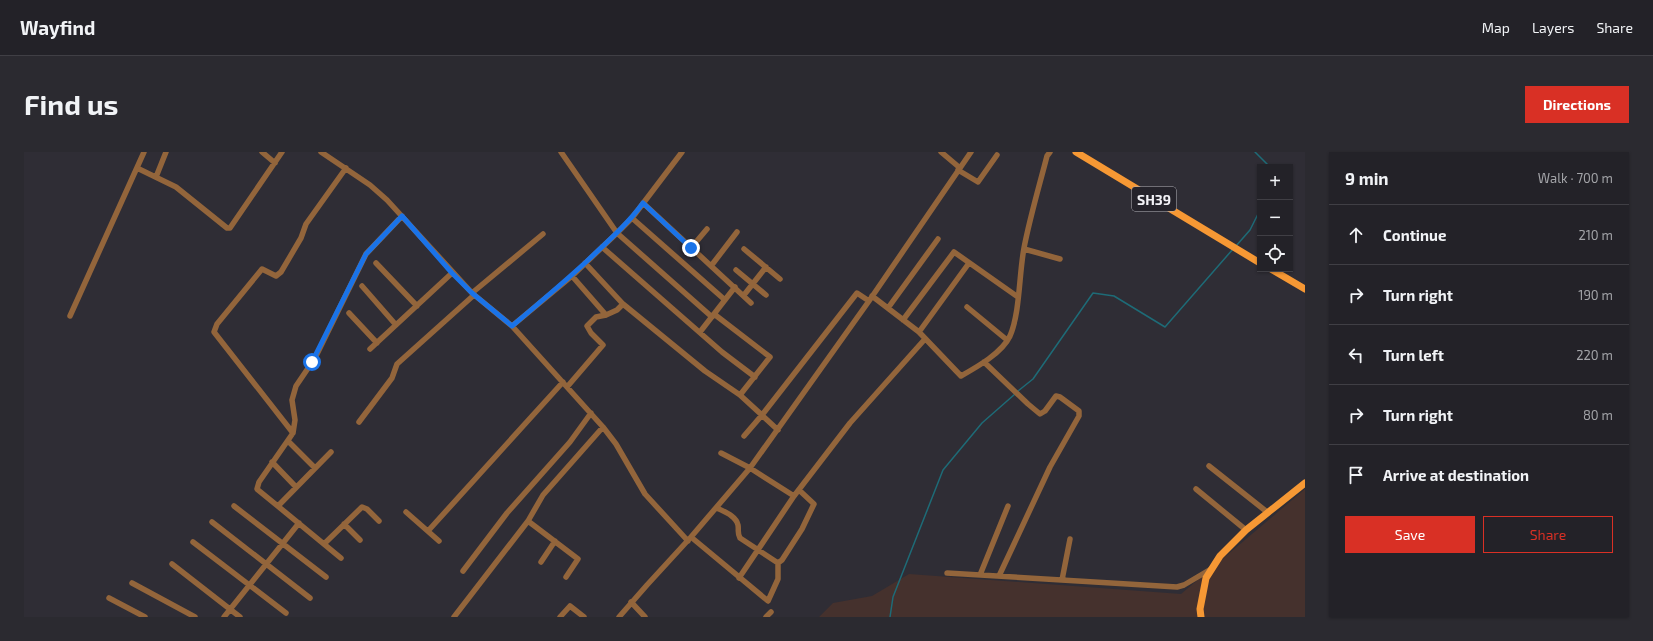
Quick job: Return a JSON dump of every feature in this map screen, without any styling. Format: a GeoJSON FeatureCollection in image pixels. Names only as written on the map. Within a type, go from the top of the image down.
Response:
{"type":"FeatureCollection","features":[{"type":"Feature","properties":{"kind":"main road","name":"SH39"},"geometry":{"type":"LineString","coordinates":[[1076,152],[1257,261]]}},
{"type":"Feature","properties":{"kind":"main road"},"geometry":{"type":"LineString","coordinates":[[1276,272],[1305,289]]}},
{"type":"Feature","properties":{"kind":"main road"},"geometry":{"type":"LineString","coordinates":[[1201,617],[1200,609],[1206,578],[1220,556],[1246,530],[1305,483]]}},
{"type":"Feature","properties":{"kind":"street"},"geometry":{"type":"LineString","coordinates":[[70,316],[144,152]]}},
{"type":"Feature","properties":{"kind":"street"},"geometry":{"type":"LineString","coordinates":[[156,176],[166,152]]}},
{"type":"Feature","properties":{"kind":"street"},"geometry":{"type":"LineString","coordinates":[[262,152],[275,163]]}},
{"type":"Feature","properties":{"kind":"street"},"geometry":{"type":"LineString","coordinates":[[137,168],[176,187],[227,228],[230,228],[282,152]]}},
{"type":"Feature","properties":{"kind":"street"},"geometry":{"type":"LineString","coordinates":[[321,152],[370,185],[402,216],[452,273],[473,294],[512,326],[603,427],[616,444],[645,494],[690,539],[768,601],[778,579],[778,563],[782,560],[802,529],[814,504],[799,490]]}},
{"type":"Feature","properties":{"kind":"street"},"geometry":{"type":"LineString","coordinates":[[561,152],[617,233],[713,315],[770,357],[740,395]]}},
{"type":"Feature","properties":{"kind":"street"},"geometry":{"type":"LineString","coordinates":[[512,326],[572,276],[632,218],[682,152]]}},
{"type":"Feature","properties":{"kind":"street"},"geometry":{"type":"LineString","coordinates":[[941,152],[959,169],[978,182],[997,155]]}},
{"type":"Feature","properties":{"kind":"street"},"geometry":{"type":"LineString","coordinates":[[619,617],[631,602],[690,539],[750,468],[971,152]]}},
{"type":"Feature","properties":{"kind":"street"},"geometry":{"type":"LineString","coordinates":[[744,436],[857,293],[888,308],[919,332],[961,376],[997,352],[1010,336],[1016,312],[1024,249],[1047,156],[1050,152]]}},
{"type":"Feature","properties":{"kind":"street"},"geometry":{"type":"LineString","coordinates":[[293,432],[214,332],[217,324],[262,269],[276,276],[279,275],[301,238],[306,224],[346,168]]}},
{"type":"Feature","properties":{"kind":"street"},"geometry":{"type":"LineString","coordinates":[[643,203],[751,303]]}},
{"type":"Feature","properties":{"kind":"street"},"geometry":{"type":"LineString","coordinates":[[341,558],[257,489],[259,482],[293,432],[295,420],[292,400],[296,386],[315,358],[366,254],[402,216]]}},
{"type":"Feature","properties":{"kind":"street"},"geometry":{"type":"LineString","coordinates":[[632,218],[725,300]]}},
{"type":"Feature","properties":{"kind":"street"},"geometry":{"type":"LineString","coordinates":[[691,248],[707,229]]}},
{"type":"Feature","properties":{"kind":"street"},"geometry":{"type":"LineString","coordinates":[[711,266],[737,232]]}},
{"type":"Feature","properties":{"kind":"street"},"geometry":{"type":"LineString","coordinates":[[359,422],[392,378],[397,364],[473,294],[543,234]]}},
{"type":"Feature","properties":{"kind":"street"},"geometry":{"type":"LineString","coordinates":[[888,308],[938,239]]}},
{"type":"Feature","properties":{"kind":"street"},"geometry":{"type":"LineString","coordinates":[[602,247],[722,352],[755,376]]}},
{"type":"Feature","properties":{"kind":"street"},"geometry":{"type":"LineString","coordinates":[[744,249],[780,279]]}},
{"type":"Feature","properties":{"kind":"street"},"geometry":{"type":"LineString","coordinates":[[1024,249],[1060,259]]}},
{"type":"Feature","properties":{"kind":"street"},"geometry":{"type":"LineString","coordinates":[[903,320],[954,252],[1018,297]]}},
{"type":"Feature","properties":{"kind":"street"},"geometry":{"type":"LineString","coordinates":[[376,263],[417,306]]}},
{"type":"Feature","properties":{"kind":"street"},"geometry":{"type":"LineString","coordinates":[[585,263],[623,304],[706,371],[740,395],[778,430]]}},
{"type":"Feature","properties":{"kind":"street"},"geometry":{"type":"LineString","coordinates":[[919,332],[969,263]]}},
{"type":"Feature","properties":{"kind":"street"},"geometry":{"type":"LineString","coordinates":[[744,295],[766,267]]}},
{"type":"Feature","properties":{"kind":"street"},"geometry":{"type":"LineString","coordinates":[[736,270],[766,295]]}},
{"type":"Feature","properties":{"kind":"street"},"geometry":{"type":"LineString","coordinates":[[370,349],[452,273]]}},
{"type":"Feature","properties":{"kind":"street"},"geometry":{"type":"LineString","coordinates":[[572,276],[606,315]]}},
{"type":"Feature","properties":{"kind":"street"},"geometry":{"type":"LineString","coordinates":[[362,286],[396,325]]}},
{"type":"Feature","properties":{"kind":"street"},"geometry":{"type":"LineString","coordinates":[[700,332],[735,287]]}},
{"type":"Feature","properties":{"kind":"street"},"geometry":{"type":"LineString","coordinates":[[567,387],[603,345],[591,333],[587,326],[596,317],[606,315],[617,310],[623,304]]}},
{"type":"Feature","properties":{"kind":"street"},"geometry":{"type":"LineString","coordinates":[[967,307],[1007,340]]}},
{"type":"Feature","properties":{"kind":"street"},"geometry":{"type":"LineString","coordinates":[[349,312],[377,343]]}},
{"type":"Feature","properties":{"kind":"street"},"geometry":{"type":"LineString","coordinates":[[739,578],[794,496],[850,423],[925,339]]}},
{"type":"Feature","properties":{"kind":"street"},"geometry":{"type":"LineString","coordinates":[[984,362],[1040,414],[1045,411],[1056,396],[1060,397],[1079,410],[1079,416],[1050,467],[999,576]]}},
{"type":"Feature","properties":{"kind":"street"},"geometry":{"type":"LineString","coordinates":[[428,531],[563,382]]}},
{"type":"Feature","properties":{"kind":"street"},"geometry":{"type":"LineString","coordinates":[[462,571],[507,513],[570,442],[591,413]]}},
{"type":"Feature","properties":{"kind":"street"},"geometry":{"type":"LineString","coordinates":[[454,617],[528,520],[543,495],[603,427]]}},
{"type":"Feature","properties":{"kind":"street"},"geometry":{"type":"LineString","coordinates":[[288,441],[315,468]]}},
{"type":"Feature","properties":{"kind":"street"},"geometry":{"type":"LineString","coordinates":[[278,506],[331,452]]}},
{"type":"Feature","properties":{"kind":"street"},"geometry":{"type":"LineString","coordinates":[[721,453],[750,468],[794,496]]}},
{"type":"Feature","properties":{"kind":"street"},"geometry":{"type":"LineString","coordinates":[[272,462],[296,487]]}},
{"type":"Feature","properties":{"kind":"street"},"geometry":{"type":"LineString","coordinates":[[1209,466],[1267,512]]}},
{"type":"Feature","properties":{"kind":"street"},"geometry":{"type":"LineString","coordinates":[[1196,489],[1246,530]]}},
{"type":"Feature","properties":{"kind":"street"},"geometry":{"type":"LineString","coordinates":[[234,506],[326,577]]}},
{"type":"Feature","properties":{"kind":"street"},"geometry":{"type":"LineString","coordinates":[[980,575],[1008,506]]}},
{"type":"Feature","properties":{"kind":"street"},"geometry":{"type":"LineString","coordinates":[[324,544],[362,507],[367,509],[379,521]]}},
{"type":"Feature","properties":{"kind":"street"},"geometry":{"type":"LineString","coordinates":[[717,508],[732,516],[737,522],[739,527],[738,534],[740,538],[778,563]]}},
{"type":"Feature","properties":{"kind":"street"},"geometry":{"type":"LineString","coordinates":[[406,512],[439,541]]}},
{"type":"Feature","properties":{"kind":"street"},"geometry":{"type":"LineString","coordinates":[[528,520],[578,559],[566,577]]}},
{"type":"Feature","properties":{"kind":"street"},"geometry":{"type":"LineString","coordinates":[[212,522],[310,598]]}},
{"type":"Feature","properties":{"kind":"street"},"geometry":{"type":"LineString","coordinates":[[224,617],[299,524]]}},
{"type":"Feature","properties":{"kind":"street"},"geometry":{"type":"LineString","coordinates":[[344,524],[360,540]]}},
{"type":"Feature","properties":{"kind":"street"},"geometry":{"type":"LineString","coordinates":[[1062,580],[1070,539]]}},
{"type":"Feature","properties":{"kind":"street"},"geometry":{"type":"LineString","coordinates":[[541,562],[555,541]]}},
{"type":"Feature","properties":{"kind":"street"},"geometry":{"type":"LineString","coordinates":[[193,542],[286,613]]}},
{"type":"Feature","properties":{"kind":"street"},"geometry":{"type":"LineString","coordinates":[[172,564],[240,617]]}},
{"type":"Feature","properties":{"kind":"street"},"geometry":{"type":"LineString","coordinates":[[947,573],[1177,587],[1184,585],[1212,569]]}},
{"type":"Feature","properties":{"kind":"street"},"geometry":{"type":"LineString","coordinates":[[132,583],[196,617]]}},
{"type":"Feature","properties":{"kind":"street"},"geometry":{"type":"LineString","coordinates":[[109,598],[145,617]]}},
{"type":"Feature","properties":{"kind":"street"},"geometry":{"type":"LineString","coordinates":[[631,602],[645,617]]}},
{"type":"Feature","properties":{"kind":"street"},"geometry":{"type":"LineString","coordinates":[[560,617],[570,606],[584,617]]}},
{"type":"Feature","properties":{"kind":"street"},"geometry":{"type":"LineString","coordinates":[[766,617],[771,612]]}},
{"type":"Feature","properties":{"kind":"shaded area"},"geometry":{"type":"Polygon","coordinates":[[[1305,489],[1305,617],[819,617],[833,603],[872,596],[909,574],[1181,594],[1305,489]]]}},
{"type":"Feature","properties":{"kind":"waterway"},"geometry":{"type":"LineString","coordinates":[[1255,152],[1267,164]]}},
{"type":"Feature","properties":{"kind":"waterway"},"geometry":{"type":"LineString","coordinates":[[1236,246],[1250,230],[1257,216]]}},
{"type":"Feature","properties":{"kind":"waterway"},"geometry":{"type":"LineString","coordinates":[[1018,391],[1033,379],[1093,293],[1114,296],[1165,327],[1233,249]]}},
{"type":"Feature","properties":{"kind":"waterway"},"geometry":{"type":"LineString","coordinates":[[890,617],[893,597],[943,470],[982,423],[1015,394]]}},
{"type":"Feature","properties":{"kind":"route"},"geometry":{"type":"LineString","coordinates":[[312,362],[369,249],[402,216],[452,273],[472,293],[512,326],[572,276],[632,218],[643,203],[691,248]]}}]}
